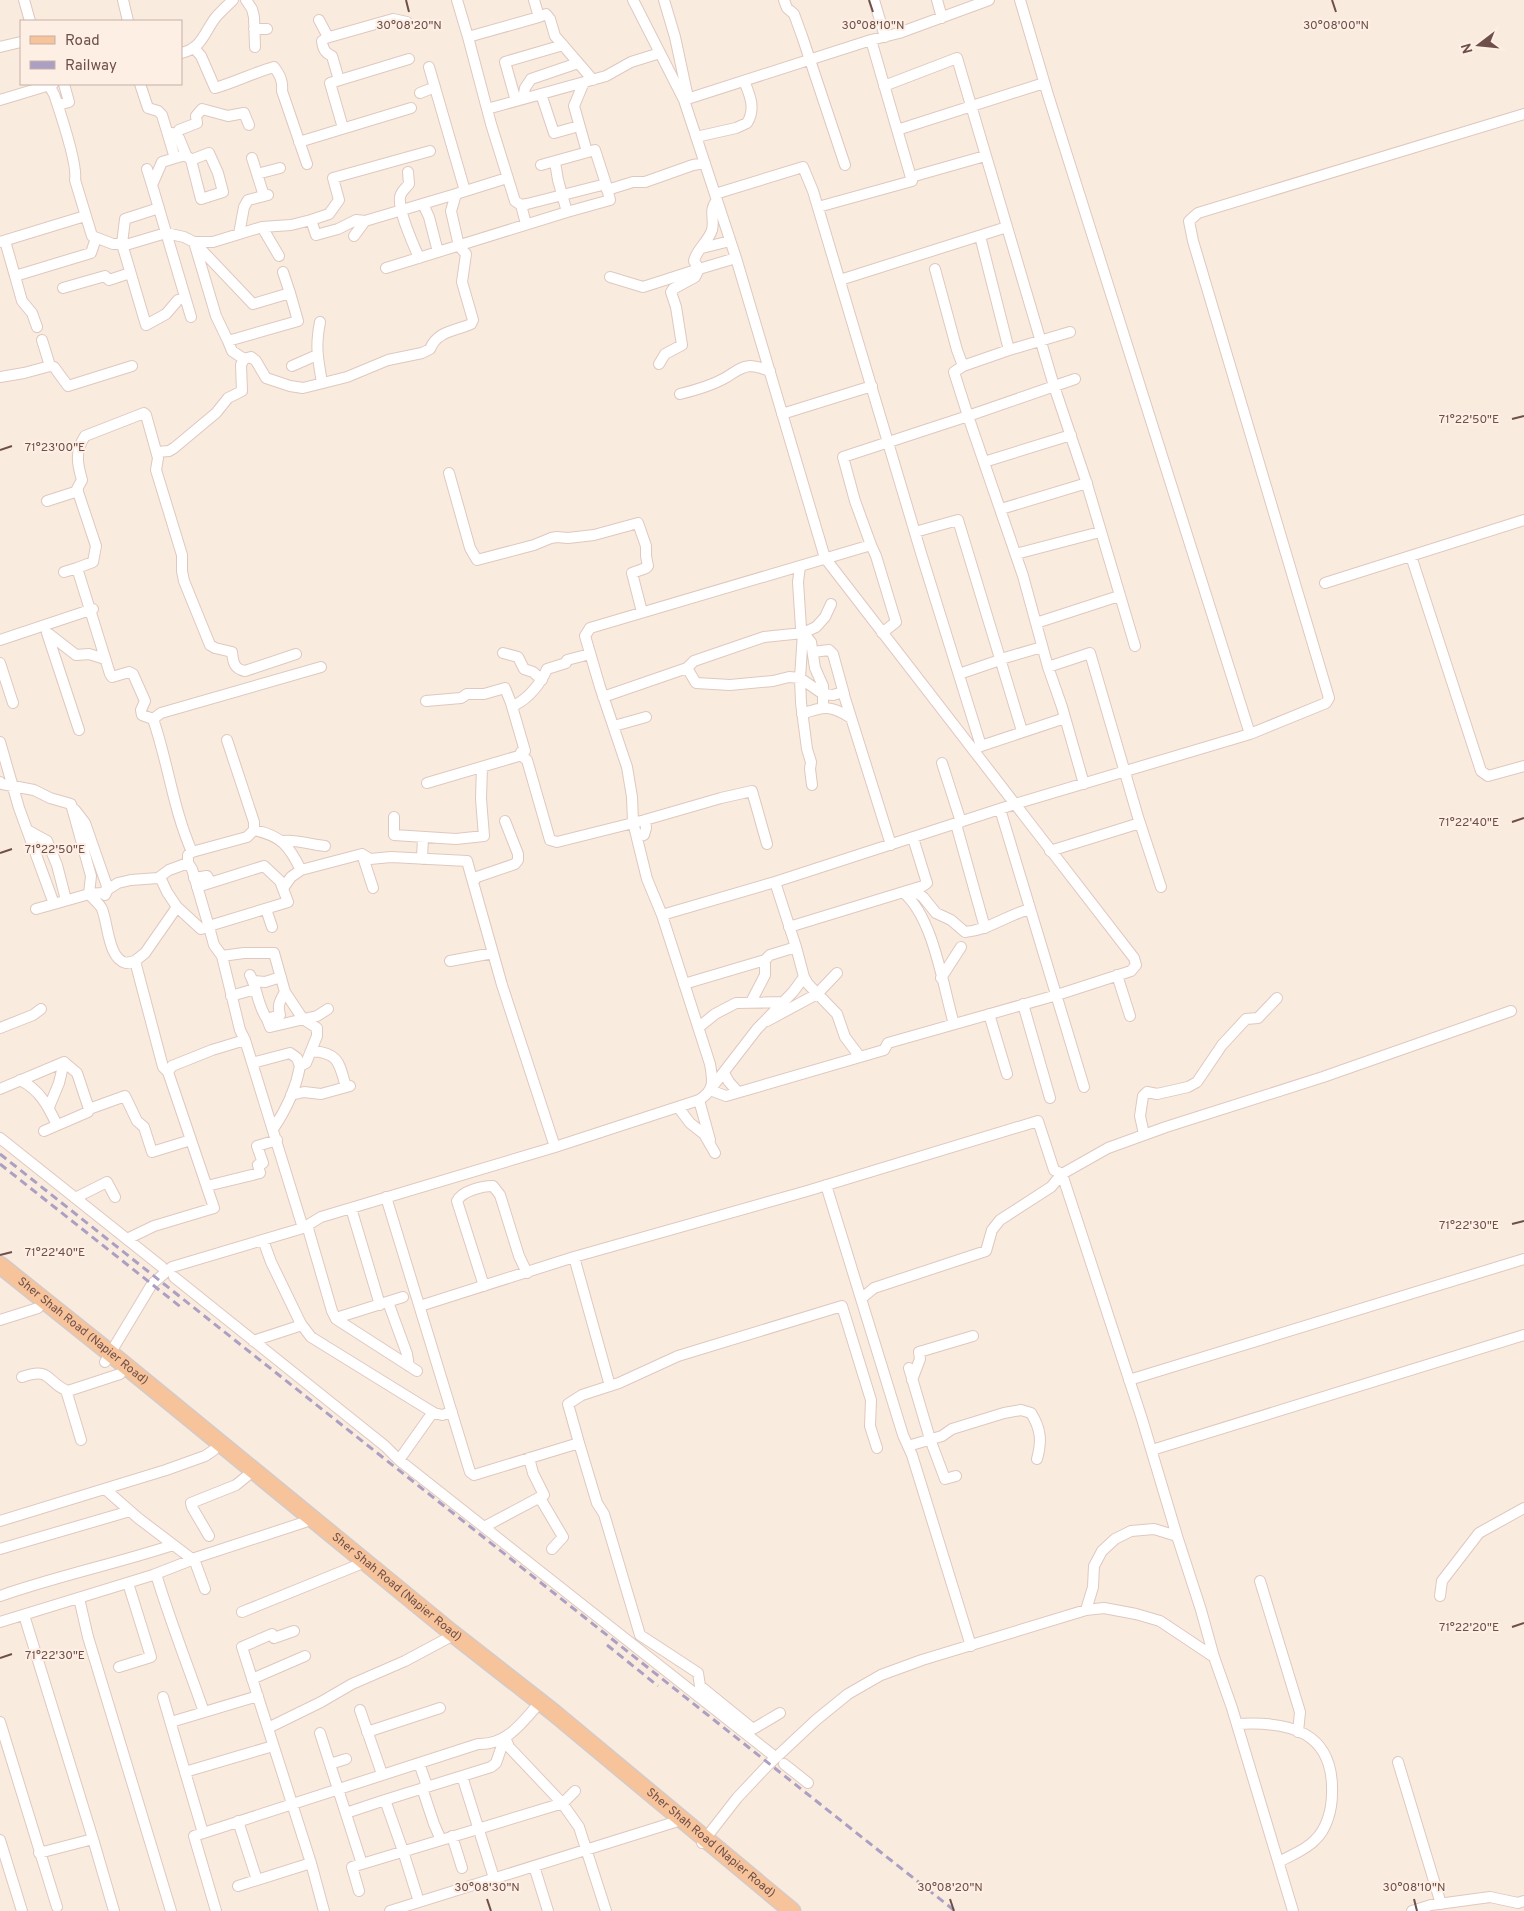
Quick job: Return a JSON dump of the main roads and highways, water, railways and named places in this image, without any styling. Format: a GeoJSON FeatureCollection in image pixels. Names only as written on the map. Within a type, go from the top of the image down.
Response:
{"type":"FeatureCollection","features":[{"type":"Feature","properties":{"kind":"main road","name":"Sher Shah Road (Napier Road)"},"geometry":{"type":"LineString","coordinates":[[0,1265],[107,1357],[703,1841],[792,1911]]}},
{"type":"Feature","properties":{"kind":"main road","name":"Sher Shah Road (Napier Road)"},"geometry":{"type":"LineString","coordinates":[[0,1276],[38,1308],[107,1357],[120,1374],[358,1565],[450,1636]]}},
{"type":"Feature","properties":{"kind":"main road","name":"Sher Shah Road (Napier Road)"},"geometry":{"type":"LineString","coordinates":[[545,1713],[675,1822],[703,1841],[778,1911]]}},
{"type":"Feature","properties":{"kind":"railway"},"geometry":{"type":"LineString","coordinates":[[0,1154],[955,1911]]}},
{"type":"Feature","properties":{"kind":"railway"},"geometry":{"type":"LineString","coordinates":[[0,1164],[182,1308]]}},
{"type":"Feature","properties":{"kind":"railway"},"geometry":{"type":"LineString","coordinates":[[607,1645],[658,1686]]}}]}
